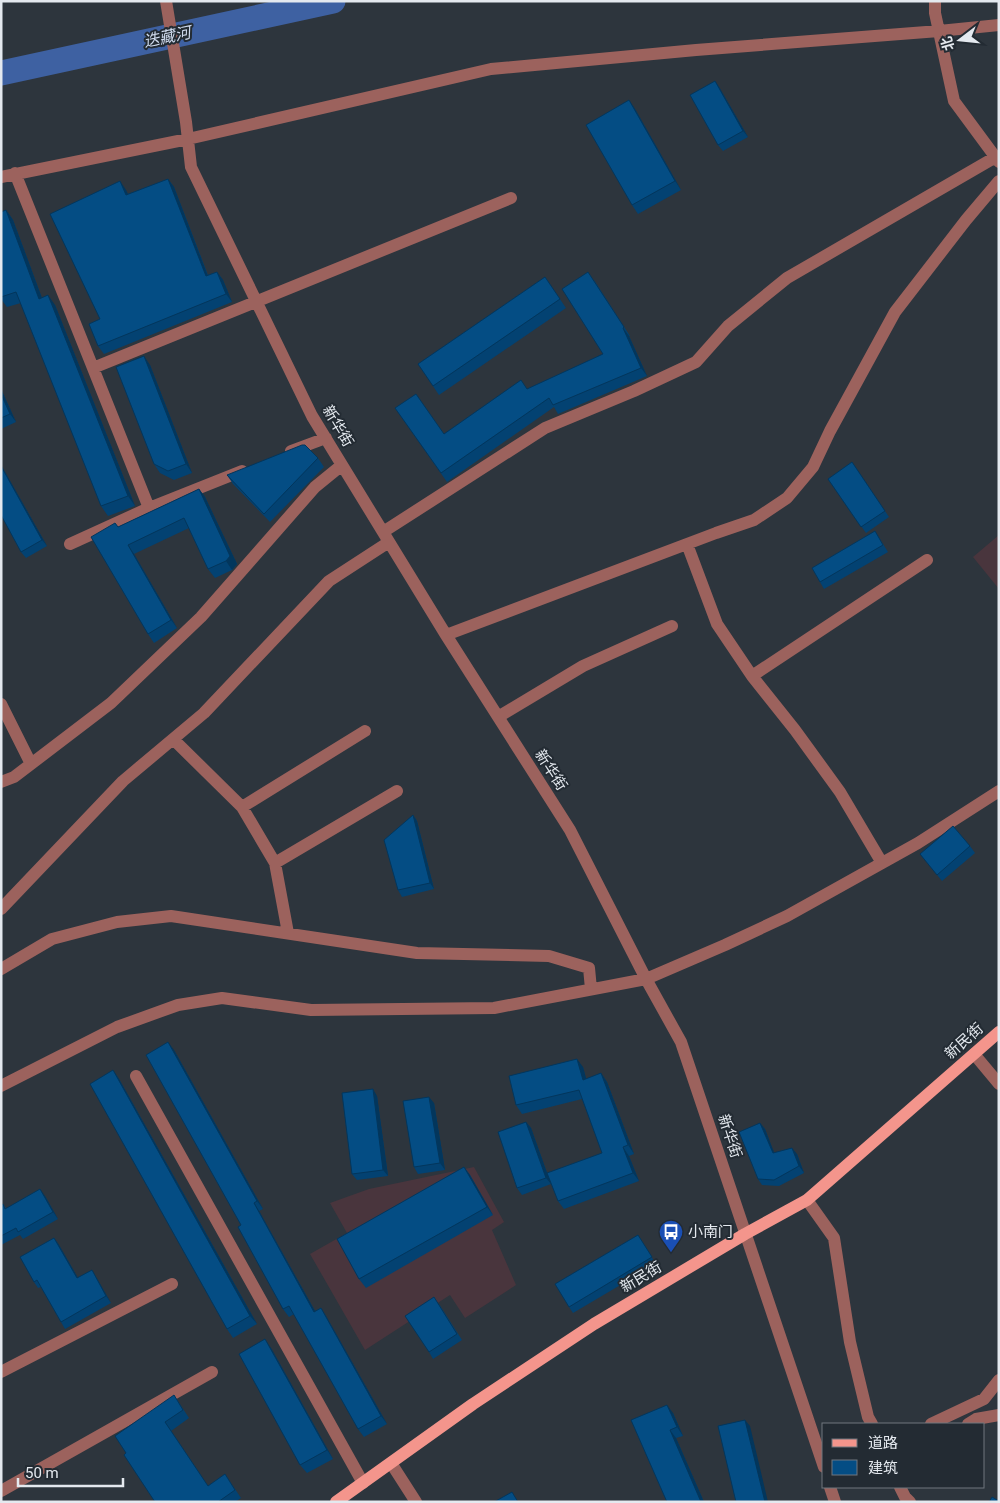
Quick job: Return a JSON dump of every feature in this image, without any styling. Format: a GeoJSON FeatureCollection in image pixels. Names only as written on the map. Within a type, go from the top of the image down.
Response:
{"type":"FeatureCollection","features":[{"type":"Feature","properties":{"kind":"main road","name":"新民街"},"geometry":{"type":"LineString","coordinates":[[336,1502],[473,1404],[594,1324],[745,1234],[807,1200],[999,1032]]}},
{"type":"Feature","properties":{"kind":"street","name":"新华街"},"geometry":{"type":"LineString","coordinates":[[166,1],[186,122],[191,167],[312,416],[446,635],[570,830],[646,979],[681,1042],[822,1461]]}},
{"type":"Feature","properties":{"kind":"street"},"geometry":{"type":"LineString","coordinates":[[1,909],[123,781],[204,713],[329,581],[386,537],[545,428],[634,391],[696,362],[728,326],[787,278],[997,160],[954,101],[935,7]]}},
{"type":"Feature","properties":{"kind":"street"},"geometry":{"type":"LineString","coordinates":[[1,177],[188,139],[491,70],[696,50],[999,25]]}},
{"type":"Feature","properties":{"kind":"street"},"geometry":{"type":"LineString","coordinates":[[15,173],[149,508]]}},
{"type":"Feature","properties":{"kind":"street"},"geometry":{"type":"LineString","coordinates":[[446,635],[754,520],[787,498],[813,467],[830,431],[895,312],[966,220],[999,181]]}},
{"type":"Feature","properties":{"kind":"street"},"geometry":{"type":"LineString","coordinates":[[93,368],[511,198]]}},
{"type":"Feature","properties":{"kind":"street"},"geometry":{"type":"LineString","coordinates":[[281,455],[326,438]]}},
{"type":"Feature","properties":{"kind":"street"},"geometry":{"type":"LineString","coordinates":[[1,782],[14,777],[111,703],[194,624],[315,487],[342,465]]}},
{"type":"Feature","properties":{"kind":"street"},"geometry":{"type":"LineString","coordinates":[[70,544],[149,508],[255,466]]}},
{"type":"Feature","properties":{"kind":"street"},"geometry":{"type":"LineString","coordinates":[[687,544],[717,624],[752,676],[795,730],[840,792],[882,863]]}},
{"type":"Feature","properties":{"kind":"street"},"geometry":{"type":"LineString","coordinates":[[752,676],[927,560]]}},
{"type":"Feature","properties":{"kind":"street"},"geometry":{"type":"LineString","coordinates":[[498,717],[583,666],[672,626]]}},
{"type":"Feature","properties":{"kind":"street"},"geometry":{"type":"LineString","coordinates":[[1,704],[31,764]]}},
{"type":"Feature","properties":{"kind":"street"},"geometry":{"type":"LineString","coordinates":[[242,807],[365,731]]}},
{"type":"Feature","properties":{"kind":"street"},"geometry":{"type":"LineString","coordinates":[[173,739],[242,807],[275,864],[288,933]]}},
{"type":"Feature","properties":{"kind":"street"},"geometry":{"type":"LineString","coordinates":[[1,1086],[118,1027],[178,1005],[222,998],[311,1010],[494,1008],[646,979],[726,945],[787,916],[918,842],[999,790]]}},
{"type":"Feature","properties":{"kind":"street"},"geometry":{"type":"LineString","coordinates":[[275,864],[397,791]]}},
{"type":"Feature","properties":{"kind":"street"},"geometry":{"type":"LineString","coordinates":[[1,969],[52,940],[117,922],[171,916],[417,953],[549,956],[589,968],[591,989]]}},
{"type":"Feature","properties":{"kind":"street"},"geometry":{"type":"LineString","coordinates":[[974,1054],[999,1084]]}},
{"type":"Feature","properties":{"kind":"street"},"geometry":{"type":"LineString","coordinates":[[136,1076],[363,1483]]}},
{"type":"Feature","properties":{"kind":"street"},"geometry":{"type":"LineString","coordinates":[[807,1200],[834,1238],[850,1342],[868,1417],[871,1423]]}},
{"type":"Feature","properties":{"kind":"street"},"geometry":{"type":"LineString","coordinates":[[1,1372],[172,1284]]}},
{"type":"Feature","properties":{"kind":"street"},"geometry":{"type":"LineString","coordinates":[[1,1491],[212,1372]]}},
{"type":"Feature","properties":{"kind":"street"},"geometry":{"type":"LineString","coordinates":[[933,1423],[984,1399],[999,1380]]}},
{"type":"Feature","properties":{"kind":"street"},"geometry":{"type":"LineString","coordinates":[[970,1423],[976,1419],[999,1415]]}},
{"type":"Feature","properties":{"kind":"street"},"geometry":{"type":"LineString","coordinates":[[391,1463],[416,1502]]}},
{"type":"Feature","properties":{"kind":"street"},"geometry":{"type":"LineString","coordinates":[[830,1488],[835,1502]]}},
{"type":"Feature","properties":{"kind":"street"},"geometry":{"type":"LineString","coordinates":[[902,1488],[905,1497],[910,1502]]}},
{"type":"Feature","properties":{"kind":"shaded area"},"geometry":{"type":"Polygon","coordinates":[[[999,535],[999,589],[973,557],[999,535]]]}},
{"type":"Feature","properties":{"kind":"shaded area"},"geometry":{"type":"Polygon","coordinates":[[[474,1167],[504,1222],[492,1230],[516,1285],[465,1318],[450,1295],[365,1350],[310,1254],[347,1233],[330,1203],[369,1189],[474,1167]]]}},
{"type":"Feature","properties":{"kind":"building"},"geometry":{"type":"Polygon","coordinates":[[[715,81],[743,131],[718,145],[690,95],[715,81]]]}},
{"type":"Feature","properties":{"kind":"building"},"geometry":{"type":"Polygon","coordinates":[[[629,100],[675,181],[632,205],[586,125],[629,100]]]}},
{"type":"Feature","properties":{"kind":"building"},"geometry":{"type":"Polygon","coordinates":[[[168,179],[206,276],[217,272],[226,294],[98,346],[89,324],[100,319],[50,214],[120,181],[126,195],[168,179]]]}},
{"type":"Feature","properties":{"kind":"building"},"geometry":{"type":"Polygon","coordinates":[[[6,210],[39,299],[48,295],[128,496],[101,506],[16,292],[1,297],[1,212],[6,210]]]}},
{"type":"Feature","properties":{"kind":"building"},"geometry":{"type":"Polygon","coordinates":[[[588,272],[624,327],[641,368],[553,405],[549,398],[441,473],[395,408],[416,394],[444,434],[521,380],[527,389],[603,354],[562,289],[588,272]]]}},
{"type":"Feature","properties":{"kind":"building"},"geometry":{"type":"Polygon","coordinates":[[[545,277],[560,299],[433,386],[418,364],[545,277]]]}},
{"type":"Feature","properties":{"kind":"building"},"geometry":{"type":"Polygon","coordinates":[[[144,356],[186,464],[168,471],[154,464],[116,367],[144,356]]]}},
{"type":"Feature","properties":{"kind":"building"},"geometry":{"type":"Polygon","coordinates":[[[1,394],[10,414],[1,418],[1,394]]]}},
{"type":"Feature","properties":{"kind":"building"},"geometry":{"type":"Polygon","coordinates":[[[305,445],[318,458],[264,514],[227,475],[305,445]]]}},
{"type":"Feature","properties":{"kind":"building"},"geometry":{"type":"Polygon","coordinates":[[[852,462],[885,511],[861,527],[828,479],[852,462]]]}},
{"type":"Feature","properties":{"kind":"building"},"geometry":{"type":"Polygon","coordinates":[[[1,466],[42,540],[21,552],[1,515],[1,466]]]}},
{"type":"Feature","properties":{"kind":"building"},"geometry":{"type":"Polygon","coordinates":[[[199,489],[230,556],[226,561],[208,569],[184,518],[128,545],[171,620],[148,634],[91,537],[115,523],[118,527],[199,489]]]}},
{"type":"Feature","properties":{"kind":"building"},"geometry":{"type":"Polygon","coordinates":[[[875,531],[883,545],[820,582],[812,568],[875,531]]]}},
{"type":"Feature","properties":{"kind":"building"},"geometry":{"type":"Polygon","coordinates":[[[413,815],[430,883],[398,890],[384,840],[413,815]]]}},
{"type":"Feature","properties":{"kind":"building"},"geometry":{"type":"Polygon","coordinates":[[[953,826],[970,846],[937,875],[920,854],[953,826]]]}},
{"type":"Feature","properties":{"kind":"building"},"geometry":{"type":"Polygon","coordinates":[[[168,1042],[257,1201],[254,1203],[314,1312],[321,1308],[381,1416],[358,1429],[289,1306],[283,1309],[238,1227],[241,1225],[146,1055],[168,1042]]]}},
{"type":"Feature","properties":{"kind":"building"},"geometry":{"type":"Polygon","coordinates":[[[577,1059],[583,1080],[601,1073],[628,1145],[623,1147],[633,1173],[558,1201],[547,1173],[602,1153],[579,1090],[516,1105],[509,1076],[577,1059]]]}},
{"type":"Feature","properties":{"kind":"building"},"geometry":{"type":"Polygon","coordinates":[[[113,1070],[250,1316],[227,1329],[90,1084],[113,1070]]]}},
{"type":"Feature","properties":{"kind":"building"},"geometry":{"type":"Polygon","coordinates":[[[373,1089],[383,1170],[352,1174],[342,1093],[373,1089]]]}},
{"type":"Feature","properties":{"kind":"building"},"geometry":{"type":"Polygon","coordinates":[[[429,1097],[440,1163],[414,1167],[403,1101],[429,1097]]]}},
{"type":"Feature","properties":{"kind":"building"},"geometry":{"type":"Polygon","coordinates":[[[526,1122],[546,1178],[517,1188],[498,1132],[526,1122]]]}},
{"type":"Feature","properties":{"kind":"building"},"geometry":{"type":"Polygon","coordinates":[[[760,1123],[773,1153],[792,1148],[799,1166],[774,1180],[758,1179],[739,1132],[760,1123]]]}},
{"type":"Feature","properties":{"kind":"building"},"geometry":{"type":"Polygon","coordinates":[[[464,1167],[487,1207],[359,1279],[337,1239],[464,1167]]]}},
{"type":"Feature","properties":{"kind":"building"},"geometry":{"type":"Polygon","coordinates":[[[40,1189],[53,1212],[18,1232],[16,1228],[1,1236],[1,1205],[3,1204],[5,1209],[40,1189]]]}},
{"type":"Feature","properties":{"kind":"building"},"geometry":{"type":"Polygon","coordinates":[[[638,1235],[652,1257],[569,1307],[555,1284],[638,1235]]]}},
{"type":"Feature","properties":{"kind":"building"},"geometry":{"type":"Polygon","coordinates":[[[54,1238],[77,1278],[92,1270],[106,1296],[61,1322],[37,1280],[34,1282],[20,1257],[54,1238]]]}},
{"type":"Feature","properties":{"kind":"building"},"geometry":{"type":"Polygon","coordinates":[[[434,1297],[457,1334],[429,1352],[405,1316],[434,1297]]]}},
{"type":"Feature","properties":{"kind":"building"},"geometry":{"type":"Polygon","coordinates":[[[265,1339],[327,1450],[300,1465],[239,1354],[265,1339]]]}},
{"type":"Feature","properties":{"kind":"building"},"geometry":{"type":"Polygon","coordinates":[[[174,1395],[183,1410],[165,1422],[208,1486],[225,1474],[235,1490],[218,1502],[155,1502],[124,1455],[126,1453],[115,1436],[174,1395]]]}},
{"type":"Feature","properties":{"kind":"building"},"geometry":{"type":"Polygon","coordinates":[[[667,1405],[677,1427],[670,1430],[701,1502],[667,1502],[631,1420],[667,1405]]]}},
{"type":"Feature","properties":{"kind":"building"},"geometry":{"type":"Polygon","coordinates":[[[745,1420],[765,1502],[736,1502],[718,1426],[745,1420]]]}},
{"type":"Feature","properties":{"kind":"building"},"geometry":{"type":"Polygon","coordinates":[[[512,1492],[518,1502],[494,1502],[512,1492]]]}},
{"type":"Feature","properties":{"kind":"building"},"geometry":{"type":"Polygon","coordinates":[[[992,1497],[999,1501],[999,1502],[989,1502],[992,1497]]]}},
{"type":"Feature","properties":{"kind":"waterway","name":"迭藏河"},"geometry":{"type":"LineString","coordinates":[[1,73],[333,1]]}},
{"type":"Feature","properties":{"kind":"place","name":"小南门"},"geometry":{"type":"Point","coordinates":[671,1253]}}]}
